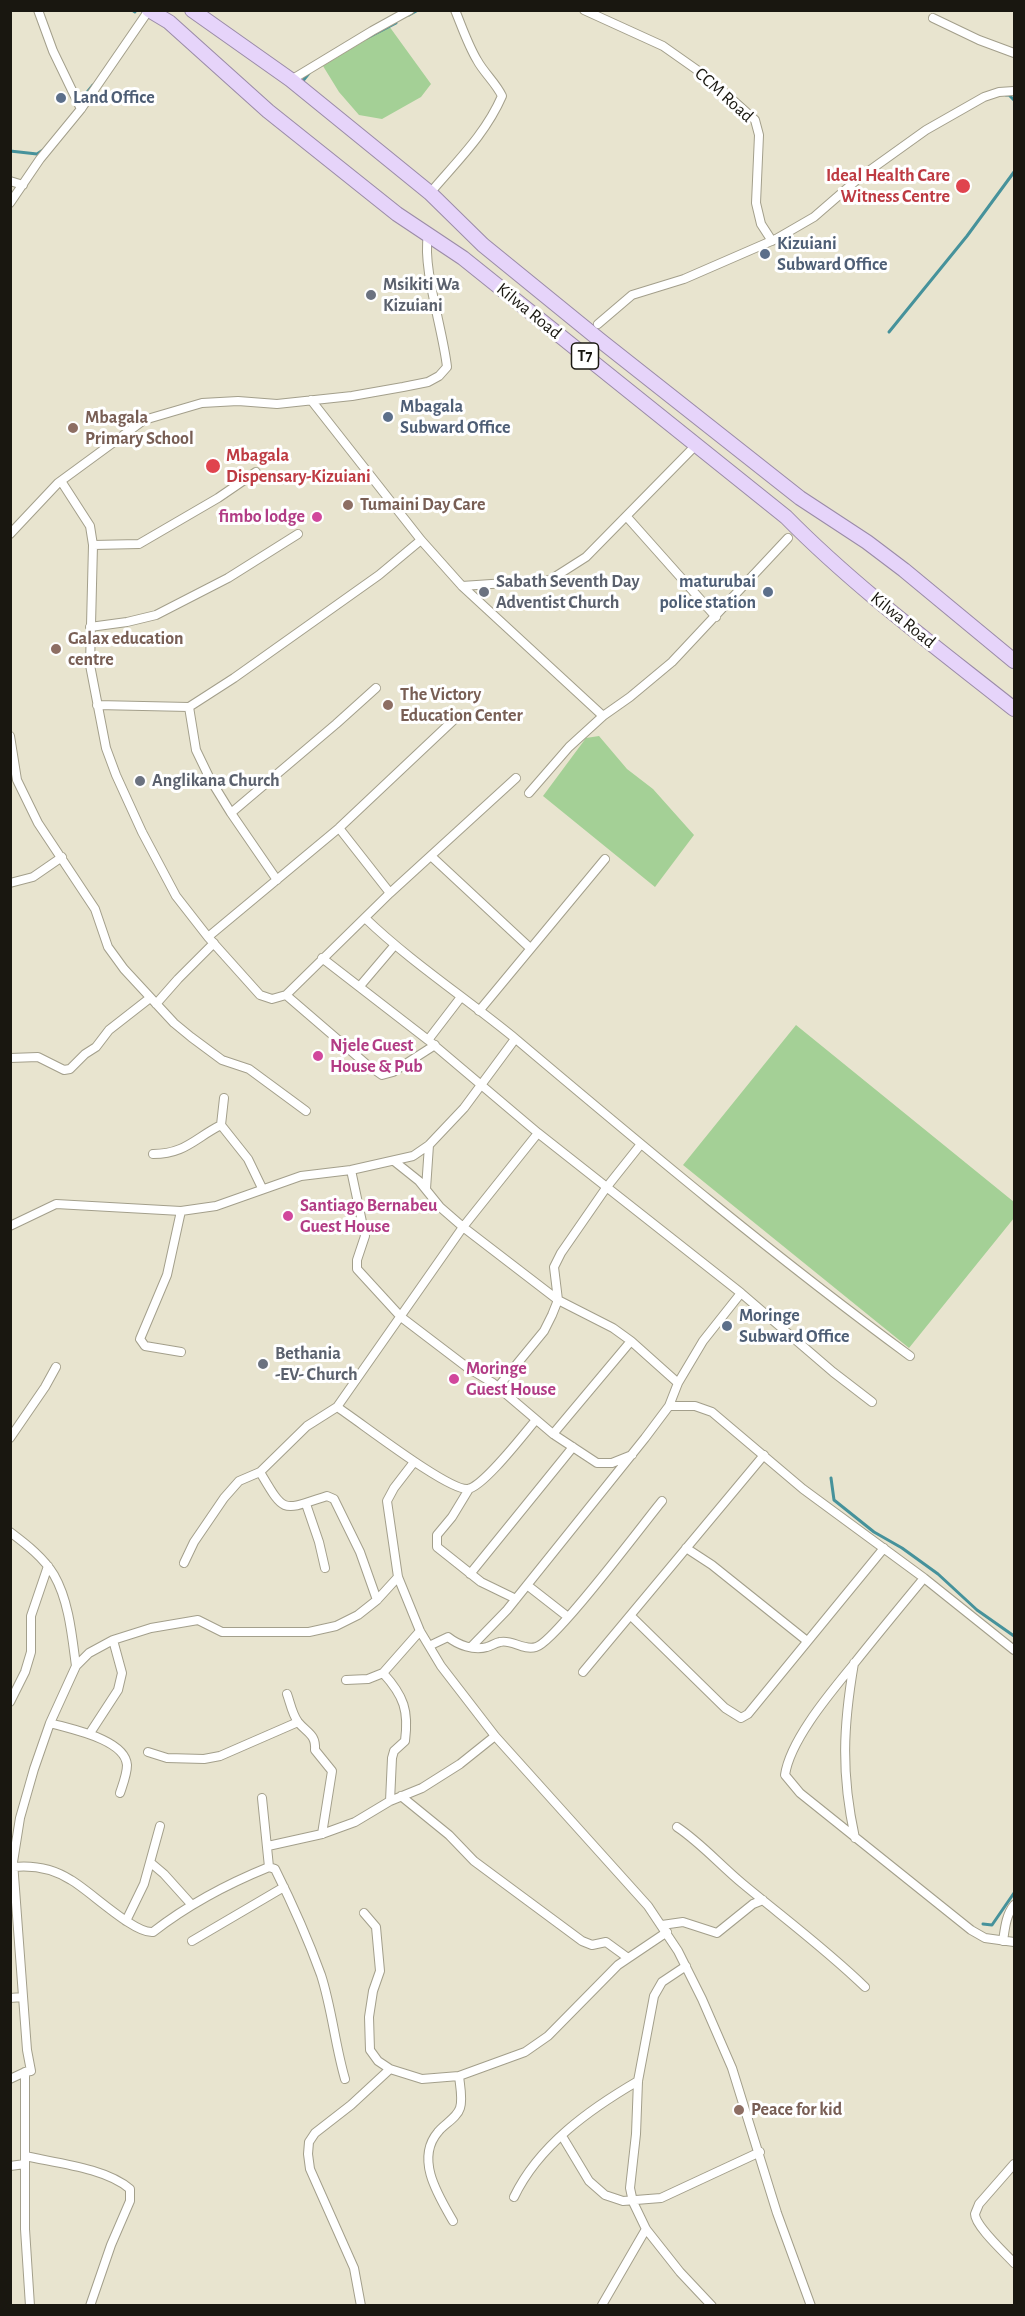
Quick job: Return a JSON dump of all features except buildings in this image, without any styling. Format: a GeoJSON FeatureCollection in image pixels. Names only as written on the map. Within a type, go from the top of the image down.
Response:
{"type":"FeatureCollection","features":[{"type":"Feature","properties":{"kind":"highway","name":"Kilwa Road"},"geometry":{"type":"LineString","coordinates":[[149,10],[170,22],[268,111],[397,214],[463,258],[786,517],[876,600],[1014,709]]}},
{"type":"Feature","properties":{"kind":"highway","name":"Kilwa Road"},"geometry":{"type":"LineString","coordinates":[[192,10],[291,80],[430,194],[483,244],[610,348],[800,498],[895,563],[1014,661]]}},
{"type":"Feature","properties":{"kind":"street"},"geometry":{"type":"LineString","coordinates":[[38,10],[53,51],[81,109]]}},
{"type":"Feature","properties":{"kind":"street"},"geometry":{"type":"LineString","coordinates":[[10,203],[40,159],[81,109],[149,10]]}},
{"type":"Feature","properties":{"kind":"street"},"geometry":{"type":"LineString","coordinates":[[291,80],[410,10]]}},
{"type":"Feature","properties":{"kind":"street"},"geometry":{"type":"LineString","coordinates":[[430,194],[472,145],[494,114],[502,96],[475,57],[455,10]]}},
{"type":"Feature","properties":{"kind":"street","name":"CCM Road"},"geometry":{"type":"LineString","coordinates":[[584,10],[663,46],[707,77],[755,120],[759,135],[756,203],[761,224],[772,241]]}},
{"type":"Feature","properties":{"kind":"street"},"geometry":{"type":"LineString","coordinates":[[933,18],[1014,54]]}},
{"type":"Feature","properties":{"kind":"street"},"geometry":{"type":"LineString","coordinates":[[598,324],[632,295],[684,279],[772,241],[814,217],[859,178],[926,130],[984,97],[999,92],[1014,91]]}},
{"type":"Feature","properties":{"kind":"street"},"geometry":{"type":"LineString","coordinates":[[10,181],[23,185]]}},
{"type":"Feature","properties":{"kind":"street"},"geometry":{"type":"LineString","coordinates":[[10,534],[61,481],[144,420],[202,403],[238,400],[278,404],[352,396],[428,382],[445,371],[447,367],[444,340],[427,254],[428,235]]}},
{"type":"Feature","properties":{"kind":"street"},"geometry":{"type":"LineString","coordinates":[[311,400],[422,540],[462,586],[603,716]]}},
{"type":"Feature","properties":{"kind":"street"},"geometry":{"type":"LineString","coordinates":[[462,586],[550,580],[586,556],[696,445]]}},
{"type":"Feature","properties":{"kind":"street"},"geometry":{"type":"LineString","coordinates":[[93,544],[139,544],[208,504],[256,472]]}},
{"type":"Feature","properties":{"kind":"street"},"geometry":{"type":"LineString","coordinates":[[61,481],[90,526],[93,544],[90,665],[106,748],[142,832],[176,896],[260,995],[272,999],[286,995],[390,893],[516,778]]}},
{"type":"Feature","properties":{"kind":"street"},"geometry":{"type":"LineString","coordinates":[[627,517],[716,617]]}},
{"type":"Feature","properties":{"kind":"street"},"geometry":{"type":"LineString","coordinates":[[90,627],[156,615],[228,578],[298,534]]}},
{"type":"Feature","properties":{"kind":"street"},"geometry":{"type":"LineString","coordinates":[[529,792],[569,747],[603,716],[672,662],[788,538]]}},
{"type":"Feature","properties":{"kind":"street"},"geometry":{"type":"LineString","coordinates":[[97,705],[189,706],[234,678],[379,575],[422,540]]}},
{"type":"Feature","properties":{"kind":"street"},"geometry":{"type":"LineString","coordinates":[[231,813],[376,687]]}},
{"type":"Feature","properties":{"kind":"street"},"geometry":{"type":"LineString","coordinates":[[189,706],[196,750],[231,813],[277,880]]}},
{"type":"Feature","properties":{"kind":"street"},"geometry":{"type":"LineString","coordinates":[[10,1058],[38,1057],[64,1070],[70,1069],[86,1053],[96,1047],[109,1030],[153,1001],[178,979],[211,940],[339,828],[460,714]]}},
{"type":"Feature","properties":{"kind":"street"},"geometry":{"type":"LineString","coordinates":[[10,736],[18,780],[38,823],[95,909],[108,947],[124,969],[174,1023],[214,1055],[249,1070],[306,1111]]}},
{"type":"Feature","properties":{"kind":"street"},"geometry":{"type":"LineString","coordinates":[[339,828],[390,893]]}},
{"type":"Feature","properties":{"kind":"street"},"geometry":{"type":"LineString","coordinates":[[431,856],[530,948]]}},
{"type":"Feature","properties":{"kind":"street"},"geometry":{"type":"LineString","coordinates":[[10,883],[33,877],[62,857]]}},
{"type":"Feature","properties":{"kind":"street"},"geometry":{"type":"LineString","coordinates":[[479,1011],[605,859]]}},
{"type":"Feature","properties":{"kind":"street"},"geometry":{"type":"LineString","coordinates":[[365,918],[394,946],[515,1039],[850,1312],[910,1356]]}},
{"type":"Feature","properties":{"kind":"street"},"geometry":{"type":"LineString","coordinates":[[360,986],[394,946]]}},
{"type":"Feature","properties":{"kind":"street"},"geometry":{"type":"LineString","coordinates":[[322,958],[431,1043],[538,1134],[741,1293],[833,1372],[872,1402]]}},
{"type":"Feature","properties":{"kind":"street"},"geometry":{"type":"LineString","coordinates":[[286,995],[365,1063],[386,1076],[431,1043],[461,998]]}},
{"type":"Feature","properties":{"kind":"street"},"geometry":{"type":"LineString","coordinates":[[10,1226],[56,1204],[181,1211],[216,1206],[300,1176],[351,1170],[413,1156],[429,1145],[464,1108],[515,1039]]}},
{"type":"Feature","properties":{"kind":"street"},"geometry":{"type":"LineString","coordinates":[[224,1098],[221,1125],[248,1159],[262,1188]]}},
{"type":"Feature","properties":{"kind":"street"},"geometry":{"type":"LineString","coordinates":[[153,1154],[168,1154],[183,1149],[221,1125]]}},
{"type":"Feature","properties":{"kind":"street"},"geometry":{"type":"LineString","coordinates":[[184,1563],[194,1542],[224,1498],[239,1481],[260,1472],[307,1426],[337,1407],[463,1227],[538,1134]]}},
{"type":"Feature","properties":{"kind":"street"},"geometry":{"type":"LineString","coordinates":[[498,1387],[544,1331],[558,1300],[554,1267],[561,1253],[606,1188],[641,1144]]}},
{"type":"Feature","properties":{"kind":"street"},"geometry":{"type":"LineString","coordinates":[[426,1189],[429,1145]]}},
{"type":"Feature","properties":{"kind":"street"},"geometry":{"type":"LineString","coordinates":[[394,1161],[426,1189],[440,1207],[463,1227],[558,1300],[613,1328],[631,1341],[678,1383]]}},
{"type":"Feature","properties":{"kind":"street"},"geometry":{"type":"LineString","coordinates":[[351,1170],[365,1236],[357,1260],[357,1269],[401,1317],[498,1387],[553,1434],[597,1463],[612,1463],[632,1455]]}},
{"type":"Feature","properties":{"kind":"street"},"geometry":{"type":"LineString","coordinates":[[181,1211],[167,1275],[140,1339],[145,1346],[181,1352]]}},
{"type":"Feature","properties":{"kind":"street"},"geometry":{"type":"LineString","coordinates":[[471,1647],[528,1586],[632,1455],[669,1406],[678,1383],[703,1341],[741,1293]]}},
{"type":"Feature","properties":{"kind":"street"},"geometry":{"type":"LineString","coordinates":[[553,1434],[631,1341]]}},
{"type":"Feature","properties":{"kind":"street"},"geometry":{"type":"LineString","coordinates":[[10,1438],[56,1367]]}},
{"type":"Feature","properties":{"kind":"street"},"geometry":{"type":"LineString","coordinates":[[669,1406],[695,1406],[712,1412],[803,1489],[924,1578],[1014,1650]]}},
{"type":"Feature","properties":{"kind":"street"},"geometry":{"type":"LineString","coordinates":[[337,1407],[414,1462],[457,1487],[469,1489]]}},
{"type":"Feature","properties":{"kind":"street"},"geometry":{"type":"LineString","coordinates":[[711,1424],[712,1412]]}},
{"type":"Feature","properties":{"kind":"street"},"geometry":{"type":"LineString","coordinates":[[516,1599],[470,1574],[437,1546],[437,1535],[452,1517],[469,1489],[480,1482],[505,1457],[535,1420]]}},
{"type":"Feature","properties":{"kind":"street"},"geometry":{"type":"LineString","coordinates":[[470,1574],[573,1446]]}},
{"type":"Feature","properties":{"kind":"street"},"geometry":{"type":"LineString","coordinates":[[583,1672],[764,1455]]}},
{"type":"Feature","properties":{"kind":"street"},"geometry":{"type":"LineString","coordinates":[[414,1462],[387,1501],[398,1577],[420,1630],[441,1666],[495,1736],[648,1906],[686,1966],[732,2068],[785,2237],[811,2306]]}},
{"type":"Feature","properties":{"kind":"street"},"geometry":{"type":"LineString","coordinates":[[260,1472],[277,1502],[284,1506],[306,1504],[327,1496],[334,1499],[360,1552],[376,1600]]}},
{"type":"Feature","properties":{"kind":"street"},"geometry":{"type":"LineString","coordinates":[[429,1646],[448,1637],[463,1646],[471,1647],[486,1648],[501,1641],[529,1648],[538,1647],[568,1617],[662,1501]]}},
{"type":"Feature","properties":{"kind":"street"},"geometry":{"type":"LineString","coordinates":[[306,1504],[320,1542],[324,1568]]}},
{"type":"Feature","properties":{"kind":"street"},"geometry":{"type":"LineString","coordinates":[[10,1532],[48,1566],[59,1584],[76,1666]]}},
{"type":"Feature","properties":{"kind":"street"},"geometry":{"type":"LineString","coordinates":[[686,1548],[712,1565],[807,1641]]}},
{"type":"Feature","properties":{"kind":"street"},"geometry":{"type":"LineString","coordinates":[[631,1616],[720,1703],[741,1718],[748,1714],[884,1548]]}},
{"type":"Feature","properties":{"kind":"street"},"geometry":{"type":"LineString","coordinates":[[11,1697],[25,1672],[31,1652],[31,1616],[48,1566]]}},
{"type":"Feature","properties":{"kind":"street"},"geometry":{"type":"LineString","coordinates":[[10,2079],[31,2071],[27,2050],[12,1864],[20,1818],[50,1722],[76,1666],[89,1653],[113,1640],[151,1628],[198,1620],[222,1632],[309,1632],[336,1626],[358,1615],[398,1577]]}},
{"type":"Feature","properties":{"kind":"street"},"geometry":{"type":"LineString","coordinates":[[924,1578],[854,1663],[811,1720],[790,1758],[785,1775],[800,1793],[971,1930],[985,1938],[1014,1942]]}},
{"type":"Feature","properties":{"kind":"street"},"geometry":{"type":"LineString","coordinates":[[528,1586],[568,1617]]}},
{"type":"Feature","properties":{"kind":"street"},"geometry":{"type":"LineString","coordinates":[[346,1680],[368,1679],[383,1673],[420,1630]]}},
{"type":"Feature","properties":{"kind":"street"},"geometry":{"type":"LineString","coordinates":[[90,1733],[118,1690],[122,1673],[113,1640]]}},
{"type":"Feature","properties":{"kind":"street"},"geometry":{"type":"LineString","coordinates":[[854,1663],[846,1716],[844,1756],[847,1798],[856,1838]]}},
{"type":"Feature","properties":{"kind":"street"},"geometry":{"type":"LineString","coordinates":[[383,1673],[396,1687],[404,1702],[407,1728],[405,1741],[394,1751],[392,1758],[390,1801]]}},
{"type":"Feature","properties":{"kind":"street"},"geometry":{"type":"LineString","coordinates":[[287,1694],[298,1722],[311,1732],[316,1743],[315,1750],[332,1771],[322,1834]]}},
{"type":"Feature","properties":{"kind":"street"},"geometry":{"type":"LineString","coordinates":[[50,1722],[100,1737],[122,1752],[127,1762],[120,1793]]}},
{"type":"Feature","properties":{"kind":"street"},"geometry":{"type":"LineString","coordinates":[[148,1752],[167,1758],[212,1757],[298,1722]]}},
{"type":"Feature","properties":{"kind":"street"},"geometry":{"type":"LineString","coordinates":[[268,1846],[322,1834],[355,1822],[390,1801],[429,1784],[495,1736]]}},
{"type":"Feature","properties":{"kind":"street"},"geometry":{"type":"LineString","coordinates":[[401,1796],[448,1835],[474,1861],[574,1935],[592,1945],[606,1942],[628,1958]]}},
{"type":"Feature","properties":{"kind":"street"},"geometry":{"type":"LineString","coordinates":[[261,1798],[269,1867]]}},
{"type":"Feature","properties":{"kind":"street"},"geometry":{"type":"LineString","coordinates":[[126,1921],[151,1863],[160,1826]]}},
{"type":"Feature","properties":{"kind":"street"},"geometry":{"type":"LineString","coordinates":[[677,1827],[696,1840],[865,1987]]}},
{"type":"Feature","properties":{"kind":"street"},"geometry":{"type":"LineString","coordinates":[[151,1863],[191,1904]]}},
{"type":"Feature","properties":{"kind":"street"},"geometry":{"type":"LineString","coordinates":[[12,1864],[50,1870],[70,1879],[126,1921],[147,1932],[153,1932],[191,1904],[220,1887],[269,1867],[275,1869],[299,1919],[320,1975],[345,2079]]}},
{"type":"Feature","properties":{"kind":"street"},"geometry":{"type":"LineString","coordinates":[[192,1941],[284,1887]]}},
{"type":"Feature","properties":{"kind":"street"},"geometry":{"type":"LineString","coordinates":[[364,1913],[376,1927],[380,1971],[373,1991],[369,2017],[370,2050],[378,2061],[390,2069],[422,2079],[459,2076],[525,2052],[548,2036],[603,1980],[664,1928],[683,1922],[717,1933],[753,1904],[763,1900]]}},
{"type":"Feature","properties":{"kind":"street"},"geometry":{"type":"LineString","coordinates":[[1003,1941],[1006,1923],[1014,1905]]}},
{"type":"Feature","properties":{"kind":"street"},"geometry":{"type":"LineString","coordinates":[[686,1966],[662,1982],[654,1996],[638,2081],[636,2134],[630,2174],[633,2202],[646,2229],[680,2272],[712,2306]]}},
{"type":"Feature","properties":{"kind":"street"},"geometry":{"type":"LineString","coordinates":[[10,1998],[23,1997]]}},
{"type":"Feature","properties":{"kind":"street"},"geometry":{"type":"LineString","coordinates":[[361,2306],[354,2268],[310,2169],[309,2142],[315,2133],[351,2105],[390,2069]]}},
{"type":"Feature","properties":{"kind":"street"},"geometry":{"type":"LineString","coordinates":[[25,2072],[25,2229],[30,2306]]}},
{"type":"Feature","properties":{"kind":"street"},"geometry":{"type":"LineString","coordinates":[[453,2221],[432,2181],[429,2159],[431,2142],[436,2133],[460,2109],[459,2076]]}},
{"type":"Feature","properties":{"kind":"street"},"geometry":{"type":"LineString","coordinates":[[514,2197],[535,2162],[562,2136],[611,2098],[638,2081]]}},
{"type":"Feature","properties":{"kind":"street"},"geometry":{"type":"LineString","coordinates":[[562,2136],[582,2173],[596,2188],[614,2200],[633,2202],[661,2198],[760,2152]]}},
{"type":"Feature","properties":{"kind":"street"},"geometry":{"type":"LineString","coordinates":[[10,2166],[25,2160],[92,2171],[130,2188],[130,2201],[90,2306]]}},
{"type":"Feature","properties":{"kind":"street"},"geometry":{"type":"LineString","coordinates":[[1014,2164],[979,2204],[975,2212],[985,2231],[1014,2263]]}},
{"type":"Feature","properties":{"kind":"street"},"geometry":{"type":"LineString","coordinates":[[603,2305],[646,2229]]}},
{"type":"Feature","properties":{"kind":"green space"},"geometry":{"type":"Polygon","coordinates":[[[389,26],[431,84],[421,97],[382,119],[359,115],[339,92],[323,66],[389,26]]]}},
{"type":"Feature","properties":{"kind":"green space"},"geometry":{"type":"Polygon","coordinates":[[[599,736],[627,769],[653,789],[694,835],[655,887],[543,796],[586,738],[599,736]]]}},
{"type":"Feature","properties":{"kind":"green space"},"geometry":{"type":"Polygon","coordinates":[[[796,1025],[1014,1202],[1014,1218],[909,1348],[683,1165],[796,1025]]]}},
{"type":"Feature","properties":{"kind":"waterway"},"geometry":{"type":"LineString","coordinates":[[409,15],[418,10]]}},
{"type":"Feature","properties":{"kind":"waterway"},"geometry":{"type":"LineString","coordinates":[[367,38],[396,23]]}},
{"type":"Feature","properties":{"kind":"waterway"},"geometry":{"type":"LineString","coordinates":[[302,82],[310,72]]}},
{"type":"Feature","properties":{"kind":"waterway"},"geometry":{"type":"LineString","coordinates":[[84,96],[93,85]]}},
{"type":"Feature","properties":{"kind":"waterway"},"geometry":{"type":"LineString","coordinates":[[1006,95],[1014,100]]}},
{"type":"Feature","properties":{"kind":"waterway"},"geometry":{"type":"LineString","coordinates":[[10,151],[37,154],[43,150]]}},
{"type":"Feature","properties":{"kind":"waterway"},"geometry":{"type":"LineString","coordinates":[[889,332],[967,236],[1014,172]]}},
{"type":"Feature","properties":{"kind":"waterway"},"geometry":{"type":"LineString","coordinates":[[831,1478],[834,1500],[874,1532],[902,1548],[938,1574],[977,1610],[1014,1636]]}},
{"type":"Feature","properties":{"kind":"waterway"},"geometry":{"type":"LineString","coordinates":[[983,1924],[992,1925],[1014,1893]]}},
{"type":"Feature","properties":{"kind":"place","name":"Land Office"},"geometry":{"type":"Point","coordinates":[61,98]}},
{"type":"Feature","properties":{"kind":"place","name":"Ideal Health Care Witness Centre"},"geometry":{"type":"Point","coordinates":[963,186]}},
{"type":"Feature","properties":{"kind":"place","name":"Kizuiani Subward Office"},"geometry":{"type":"Point","coordinates":[765,254]}},
{"type":"Feature","properties":{"kind":"place","name":"Msikiti Wa Kizuiani"},"geometry":{"type":"Point","coordinates":[371,295]}},
{"type":"Feature","properties":{"kind":"place","name":"Mbagala Subward Office"},"geometry":{"type":"Point","coordinates":[388,417]}},
{"type":"Feature","properties":{"kind":"place","name":"Mbagala Primary School"},"geometry":{"type":"Point","coordinates":[73,428]}},
{"type":"Feature","properties":{"kind":"place","name":"Mbagala Dispensary-Kizuiani"},"geometry":{"type":"Point","coordinates":[213,466]}},
{"type":"Feature","properties":{"kind":"place","name":"Tumaini Day Care"},"geometry":{"type":"Point","coordinates":[348,505]}},
{"type":"Feature","properties":{"kind":"place","name":"fimbo lodge"},"geometry":{"type":"Point","coordinates":[317,517]}},
{"type":"Feature","properties":{"kind":"place","name":"Sabath Seventh Day Adventist Church"},"geometry":{"type":"Point","coordinates":[484,592]}},
{"type":"Feature","properties":{"kind":"place","name":"maturubai police station"},"geometry":{"type":"Point","coordinates":[768,592]}},
{"type":"Feature","properties":{"kind":"place","name":"Galax education centre"},"geometry":{"type":"Point","coordinates":[56,649]}},
{"type":"Feature","properties":{"kind":"place","name":"The Victory Education Center"},"geometry":{"type":"Point","coordinates":[388,705]}},
{"type":"Feature","properties":{"kind":"place","name":"Anglikana Church"},"geometry":{"type":"Point","coordinates":[140,781]}},
{"type":"Feature","properties":{"kind":"place","name":"Njele Guest House & Pub"},"geometry":{"type":"Point","coordinates":[318,1056]}},
{"type":"Feature","properties":{"kind":"place","name":"Santiago Bernabeu Guest House"},"geometry":{"type":"Point","coordinates":[288,1216]}},
{"type":"Feature","properties":{"kind":"place","name":"Moringe Subward Office"},"geometry":{"type":"Point","coordinates":[727,1326]}},
{"type":"Feature","properties":{"kind":"place","name":"Bethania -EV- Church"},"geometry":{"type":"Point","coordinates":[263,1364]}},
{"type":"Feature","properties":{"kind":"place","name":"Moringe Guest House"},"geometry":{"type":"Point","coordinates":[454,1379]}},
{"type":"Feature","properties":{"kind":"place","name":"Peace for kid"},"geometry":{"type":"Point","coordinates":[739,2110]}}]}
